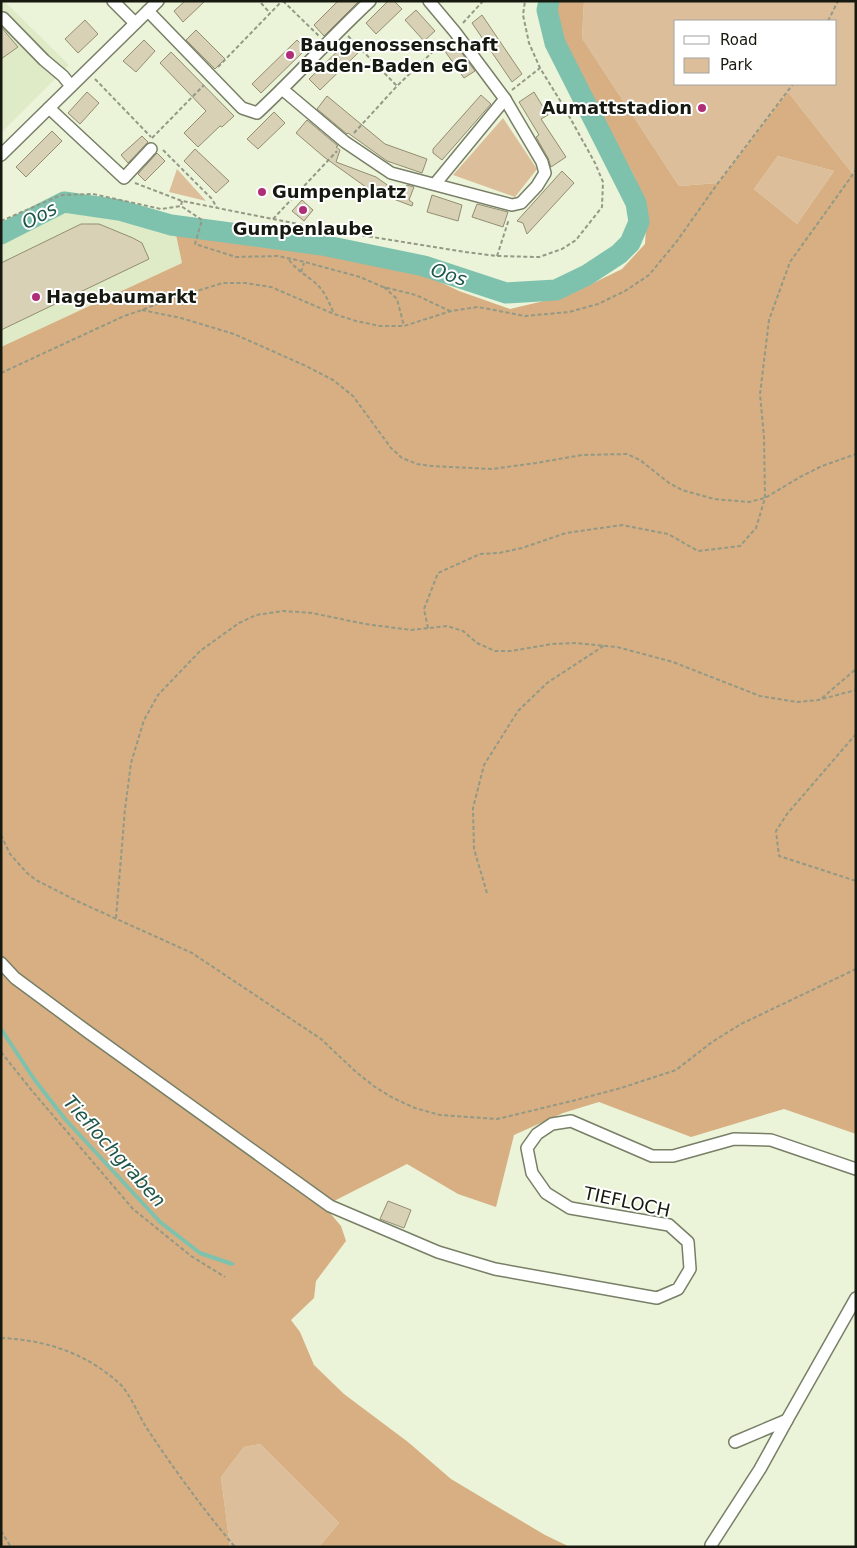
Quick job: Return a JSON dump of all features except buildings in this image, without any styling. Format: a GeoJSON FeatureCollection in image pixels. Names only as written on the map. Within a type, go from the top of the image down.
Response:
{"type":"FeatureCollection","features":[{"type":"Feature","properties":{"kind":"street"},"geometry":{"type":"LineString","coordinates":[[113,1],[135,24]]}},
{"type":"Feature","properties":{"kind":"street"},"geometry":{"type":"LineString","coordinates":[[2,153],[158,1]]}},
{"type":"Feature","properties":{"kind":"street"},"geometry":{"type":"LineString","coordinates":[[148,11],[242,108],[257,113],[370,1]]}},
{"type":"Feature","properties":{"kind":"street"},"geometry":{"type":"LineString","coordinates":[[282,89],[345,142],[391,173],[512,205],[521,204],[537,186],[545,173],[542,162],[505,99],[429,1]]}},
{"type":"Feature","properties":{"kind":"street"},"geometry":{"type":"LineString","coordinates":[[3,18],[71,86]]}},
{"type":"Feature","properties":{"kind":"street"},"geometry":{"type":"LineString","coordinates":[[435,184],[505,99]]}},
{"type":"Feature","properties":{"kind":"street"},"geometry":{"type":"LineString","coordinates":[[49,108],[124,178],[151,149]]}},
{"type":"Feature","properties":{"kind":"street","name":"TIEFLOCH"},"geometry":{"type":"LineString","coordinates":[[1,962],[15,978],[330,1206],[438,1252],[495,1269],[657,1298],[678,1289],[690,1269],[688,1242],[669,1225],[570,1208],[546,1193],[532,1173],[527,1148],[537,1134],[552,1124],[571,1121],[652,1156],[673,1156],[734,1139],[772,1140],[856,1169]]}},
{"type":"Feature","properties":{"kind":"street"},"geometry":{"type":"LineString","coordinates":[[711,1545],[760,1469],[856,1298]]}},
{"type":"Feature","properties":{"kind":"street"},"geometry":{"type":"LineString","coordinates":[[736,1442],[787,1420]]}},
{"type":"Feature","properties":{"kind":"path"},"geometry":{"type":"LineString","coordinates":[[283,1],[326,44]]}},
{"type":"Feature","properties":{"kind":"path"},"geometry":{"type":"LineString","coordinates":[[274,218],[397,86],[454,32],[483,1]]}},
{"type":"Feature","properties":{"kind":"path"},"geometry":{"type":"LineString","coordinates":[[828,20],[838,1]]}},
{"type":"Feature","properties":{"kind":"path"},"geometry":{"type":"LineString","coordinates":[[261,2],[270,13]]}},
{"type":"Feature","properties":{"kind":"path"},"geometry":{"type":"LineString","coordinates":[[341,28],[397,86]]}},
{"type":"Feature","properties":{"kind":"path"},"geometry":{"type":"LineString","coordinates":[[505,99],[514,87],[540,68]]}},
{"type":"Feature","properties":{"kind":"path"},"geometry":{"type":"LineString","coordinates":[[1,373],[124,316],[201,288],[223,283],[271,287],[334,314],[380,326],[404,326],[451,311],[478,307],[525,316],[569,312],[598,304],[625,291],[649,275],[792,85]]}},
{"type":"Feature","properties":{"kind":"path"},"geometry":{"type":"LineString","coordinates":[[428,628],[424,609],[438,573],[480,554],[499,553],[522,548],[566,533],[622,525],[668,534],[698,551],[740,546],[756,528],[765,498],[764,437],[760,394],[768,320],[790,262],[856,170]]}},
{"type":"Feature","properties":{"kind":"path"},"geometry":{"type":"LineString","coordinates":[[124,178],[182,201],[218,208]]}},
{"type":"Feature","properties":{"kind":"path"},"geometry":{"type":"LineString","coordinates":[[1,221],[61,195],[93,194],[161,209],[181,206],[202,220],[195,244],[236,256],[278,256],[360,277],[383,287],[416,295],[451,311]]}},
{"type":"Feature","properties":{"kind":"path"},"geometry":{"type":"LineString","coordinates":[[181,206],[182,201]]}},
{"type":"Feature","properties":{"kind":"path"},"geometry":{"type":"LineString","coordinates":[[497,256],[509,219]]}},
{"type":"Feature","properties":{"kind":"path"},"geometry":{"type":"LineString","coordinates":[[288,259],[323,290],[334,314]]}},
{"type":"Feature","properties":{"kind":"path"},"geometry":{"type":"LineString","coordinates":[[301,272],[304,263]]}},
{"type":"Feature","properties":{"kind":"path"},"geometry":{"type":"LineString","coordinates":[[383,287],[397,299],[404,326]]}},
{"type":"Feature","properties":{"kind":"path"},"geometry":{"type":"LineString","coordinates":[[142,310],[181,318],[234,334],[333,380],[353,396],[391,448],[402,458],[417,464],[492,469],[582,455],[627,454],[640,460],[662,478],[682,490],[714,499],[749,502],[765,498],[806,474],[856,454]]}},
{"type":"Feature","properties":{"kind":"path"},"geometry":{"type":"LineString","coordinates":[[116,918],[125,810],[134,754],[144,720],[158,695],[200,650],[239,623],[256,615],[283,611],[312,613],[410,630],[447,626],[463,631],[477,643],[495,651],[510,651],[552,644],[605,645],[673,662],[760,696],[797,702],[818,700],[856,690]]}},
{"type":"Feature","properties":{"kind":"path"},"geometry":{"type":"LineString","coordinates":[[487,893],[474,849],[474,808],[484,765],[518,711],[548,683],[605,645]]}},
{"type":"Feature","properties":{"kind":"path"},"geometry":{"type":"LineString","coordinates":[[818,700],[826,696],[856,669]]}},
{"type":"Feature","properties":{"kind":"path"},"geometry":{"type":"LineString","coordinates":[[856,734],[787,814],[776,831],[779,856],[856,881]]}},
{"type":"Feature","properties":{"kind":"path"},"geometry":{"type":"LineString","coordinates":[[1,836],[10,854],[36,880],[51,889],[192,953],[321,1039],[375,1087],[415,1108],[440,1115],[497,1119],[572,1101],[676,1070],[712,1042],[741,1024],[856,969]]}},
{"type":"Feature","properties":{"kind":"path"},"geometry":{"type":"LineString","coordinates":[[1,1052],[133,1208],[191,1256],[225,1277]]}},
{"type":"Feature","properties":{"kind":"path"},"geometry":{"type":"LineString","coordinates":[[1,1338],[48,1343],[75,1354],[99,1368],[122,1386],[146,1427],[210,1518],[235,1547]]}},
{"type":"Feature","properties":{"kind":"path"},"geometry":{"type":"LineString","coordinates":[[1,1531],[11,1547]]}},
{"type":"Feature","properties":{"kind":"shaded area"},"geometry":{"type":"Polygon","coordinates":[[[1,1],[4,1],[69,65],[1,133],[1,1]]]}},
{"type":"Feature","properties":{"kind":"shaded area"},"geometry":{"type":"Polygon","coordinates":[[[557,1],[584,1],[582,38],[679,186],[718,183],[788,92],[856,178],[856,1134],[784,1109],[691,1137],[599,1102],[563,1113],[514,1135],[496,1207],[458,1194],[407,1164],[334,1201],[330,1213],[341,1226],[346,1241],[316,1281],[314,1298],[291,1320],[300,1332],[314,1365],[344,1394],[408,1442],[451,1479],[545,1535],[570,1547],[319,1547],[339,1523],[260,1444],[244,1447],[221,1477],[230,1547],[1,1547],[1,347],[182,263],[175,230],[354,255],[419,272],[459,291],[510,309],[569,295],[622,269],[645,244],[647,213],[634,176],[565,48],[553,15],[557,1]],[[778,156],[754,189],[797,224],[834,171],[778,156]]]}},
{"type":"Feature","properties":{"kind":"shaded area"},"geometry":{"type":"Polygon","coordinates":[[[68,206],[175,230],[182,263],[1,347],[1,240],[68,206]]]}},
{"type":"Feature","properties":{"kind":"green space","name":"Aumattstadion"},"geometry":{"type":"Polygon","coordinates":[[[584,1],[856,1],[856,178],[788,92],[718,183],[679,186],[582,38],[584,1]]]}},
{"type":"Feature","properties":{"kind":"green space"},"geometry":{"type":"Polygon","coordinates":[[[503,118],[537,169],[515,197],[453,175],[503,118]]]}},
{"type":"Feature","properties":{"kind":"green space"},"geometry":{"type":"Polygon","coordinates":[[[778,156],[834,171],[797,224],[754,189],[778,156]]]}},
{"type":"Feature","properties":{"kind":"green space"},"geometry":{"type":"Polygon","coordinates":[[[177,169],[206,201],[169,192],[177,169]]]}},
{"type":"Feature","properties":{"kind":"green space"},"geometry":{"type":"Polygon","coordinates":[[[260,1444],[339,1523],[319,1547],[230,1547],[221,1477],[244,1447],[260,1444]]]}},
{"type":"Feature","properties":{"kind":"waterway","name":"Oos"},"geometry":{"type":"LineString","coordinates":[[1,234],[64,202],[119,210],[171,225],[322,245],[424,266],[506,293],[556,290],[587,275],[619,254],[630,243],[639,222],[636,203],[555,43],[547,10],[549,1]]}},
{"type":"Feature","properties":{"kind":"waterway","name":"Tieflochgraben"},"geometry":{"type":"LineString","coordinates":[[1,1029],[34,1079],[65,1119],[160,1222],[200,1253],[232,1264]]}},
{"type":"Feature","properties":{"kind":"place","name":"Baugenossenschaft Baden-Baden eG"},"geometry":{"type":"Point","coordinates":[290,55]}},
{"type":"Feature","properties":{"kind":"place","name":"Aumattstadion"},"geometry":{"type":"Point","coordinates":[702,108]}},
{"type":"Feature","properties":{"kind":"place","name":"Gumpenplatz"},"geometry":{"type":"Point","coordinates":[262,192]}},
{"type":"Feature","properties":{"kind":"place","name":"Gumpenlaube"},"geometry":{"type":"Point","coordinates":[303,210]}},
{"type":"Feature","properties":{"kind":"place","name":"Hagebaumarkt"},"geometry":{"type":"Point","coordinates":[36,297]}}]}
